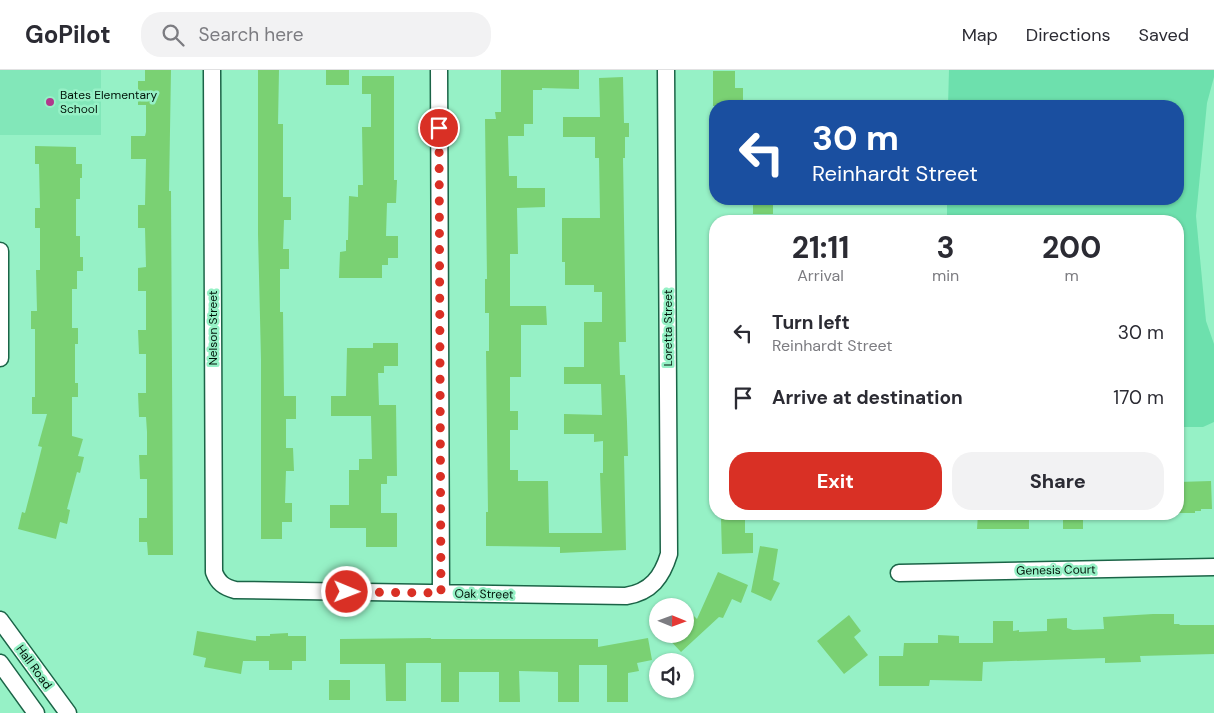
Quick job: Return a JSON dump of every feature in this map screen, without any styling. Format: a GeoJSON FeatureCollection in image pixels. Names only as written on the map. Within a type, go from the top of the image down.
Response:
{"type":"FeatureCollection","features":[{"type":"Feature","properties":{"kind":"street","name":"Nelson Street"},"geometry":{"type":"LineString","coordinates":[[212,70],[214,572],[216,579],[221,584]]}},
{"type":"Feature","properties":{"kind":"street"},"geometry":{"type":"LineString","coordinates":[[439,70],[441,593]]}},
{"type":"Feature","properties":{"kind":"street","name":"Loretta Street"},"geometry":{"type":"LineString","coordinates":[[654,582],[664,570],[669,554],[666,70]]}},
{"type":"Feature","properties":{"kind":"street"},"geometry":{"type":"LineString","coordinates":[[0,251],[0,358]]}},
{"type":"Feature","properties":{"kind":"street","name":"Genesis Court"},"geometry":{"type":"LineString","coordinates":[[899,573],[1214,567]]}},
{"type":"Feature","properties":{"kind":"street","name":"Oak Street"},"geometry":{"type":"LineString","coordinates":[[221,584],[235,590],[626,596],[643,592],[654,582]]}},
{"type":"Feature","properties":{"kind":"street","name":"Hall Road"},"geometry":{"type":"LineString","coordinates":[[0,620],[62,711]]}},
{"type":"Feature","properties":{"kind":"street","name":"Hall Road"},"geometry":{"type":"LineString","coordinates":[[0,663],[36,713]]}},
{"type":"Feature","properties":{"kind":"shaded area","name":"Bates Elementary School"},"geometry":{"type":"Polygon","coordinates":[[[0,70],[101,70],[101,135],[0,135],[0,70]]]}},
{"type":"Feature","properties":{"kind":"shaded area"},"geometry":{"type":"Polygon","coordinates":[[[949,70],[1214,70],[1207,103],[1196,216],[1206,321],[1214,344],[1214,422],[1203,427],[1184,427],[1184,215],[947,215],[947,205],[1184,205],[1184,100],[948,100],[949,70]]]}},
{"type":"Feature","properties":{"kind":"building"},"geometry":{"type":"Polygon","coordinates":[[[145,70],[171,70],[169,191],[171,191],[173,555],[148,555],[147,542],[139,542],[139,518],[147,518],[147,479],[140,479],[139,455],[147,455],[146,417],[139,417],[138,393],[146,393],[146,354],[139,354],[138,330],[146,330],[146,291],[138,291],[138,268],[146,267],[145,228],[138,228],[138,205],[145,205],[146,159],[131,159],[131,136],[145,136],[146,132],[146,105],[138,105],[138,81],[145,81],[145,70]]]}},
{"type":"Feature","properties":{"kind":"building"},"geometry":{"type":"Polygon","coordinates":[[[258,70],[279,70],[278,124],[283,124],[283,197],[291,197],[291,220],[284,220],[283,249],[289,249],[289,269],[280,269],[280,312],[283,312],[284,396],[296,396],[296,419],[286,419],[286,448],[293,448],[294,471],[286,471],[285,503],[292,503],[292,522],[282,522],[282,539],[261,539],[258,70]]]}},
{"type":"Feature","properties":{"kind":"building"},"geometry":{"type":"Polygon","coordinates":[[[326,70],[349,70],[349,85],[326,85],[326,70]]]}},
{"type":"Feature","properties":{"kind":"building"},"geometry":{"type":"Polygon","coordinates":[[[501,70],[579,70],[579,89],[542,88],[542,90],[533,90],[533,124],[524,124],[524,136],[508,136],[509,176],[517,176],[517,188],[545,188],[545,207],[517,208],[518,254],[510,254],[510,306],[546,306],[547,325],[521,325],[521,377],[510,377],[510,411],[518,411],[518,430],[510,430],[510,470],[518,470],[518,481],[548,481],[549,533],[602,533],[600,473],[603,473],[603,441],[594,442],[594,434],[564,434],[564,414],[602,415],[601,384],[564,384],[564,367],[584,367],[584,322],[602,322],[602,292],[594,292],[594,285],[565,285],[565,262],[562,262],[562,218],[600,218],[599,158],[595,158],[595,137],[563,137],[563,117],[600,117],[599,78],[623,77],[624,123],[629,123],[629,137],[625,137],[625,158],[623,158],[626,342],[619,342],[620,375],[625,375],[627,422],[628,456],[624,456],[626,550],[560,553],[560,547],[486,546],[486,512],[488,512],[486,351],[489,351],[489,313],[485,313],[485,279],[487,279],[485,119],[496,119],[495,112],[501,112],[501,70]]]}},
{"type":"Feature","properties":{"kind":"building"},"geometry":{"type":"Polygon","coordinates":[[[713,71],[735,71],[735,88],[743,88],[743,100],[713,100],[713,71]]]}},
{"type":"Feature","properties":{"kind":"building"},"geometry":{"type":"Polygon","coordinates":[[[362,76],[394,76],[394,180],[397,180],[396,203],[387,203],[386,236],[398,236],[398,258],[388,258],[388,265],[382,265],[382,278],[339,278],[340,252],[346,251],[346,240],[348,240],[349,196],[358,197],[358,185],[363,185],[362,127],[371,127],[371,94],[362,94],[362,76]]]}},
{"type":"Feature","properties":{"kind":"building"},"geometry":{"type":"Polygon","coordinates":[[[35,146],[76,147],[76,164],[82,164],[80,199],[76,199],[76,236],[80,236],[80,257],[83,257],[83,271],[77,271],[77,289],[72,289],[72,328],[78,328],[78,344],[75,344],[75,383],[78,383],[78,397],[72,397],[72,436],[83,439],[78,456],[84,457],[80,473],[77,472],[67,509],[70,510],[67,524],[60,522],[56,539],[18,529],[22,512],[25,513],[36,471],[42,447],[38,446],[47,414],[32,414],[32,397],[35,397],[35,329],[31,329],[31,311],[37,311],[36,270],[40,270],[40,228],[35,228],[35,208],[40,208],[39,164],[35,164],[35,146]]]}},
{"type":"Feature","properties":{"kind":"building"},"geometry":{"type":"Polygon","coordinates":[[[753,205],[773,205],[773,214],[753,214],[753,205]]]}},
{"type":"Feature","properties":{"kind":"building"},"geometry":{"type":"Polygon","coordinates":[[[373,343],[398,343],[398,366],[384,366],[384,373],[378,373],[379,405],[396,405],[397,476],[387,476],[387,484],[381,484],[381,513],[397,513],[397,547],[366,547],[366,528],[330,528],[330,505],[349,505],[349,470],[359,470],[359,459],[372,459],[371,416],[331,416],[331,396],[346,396],[347,348],[373,348],[373,343]]]}},
{"type":"Feature","properties":{"kind":"building"},"geometry":{"type":"Polygon","coordinates":[[[1211,481],[1212,509],[1201,509],[1201,511],[1195,511],[1195,513],[1184,513],[1184,482],[1211,481]]]}},
{"type":"Feature","properties":{"kind":"building"},"geometry":{"type":"Polygon","coordinates":[[[721,520],[745,520],[745,533],[753,533],[753,553],[722,554],[721,520]]]}},
{"type":"Feature","properties":{"kind":"building"},"geometry":{"type":"Polygon","coordinates":[[[978,520],[1029,520],[1029,529],[977,529],[978,520]]]}},
{"type":"Feature","properties":{"kind":"building"},"geometry":{"type":"Polygon","coordinates":[[[1063,520],[1083,520],[1083,529],[1063,529],[1063,520]]]}},
{"type":"Feature","properties":{"kind":"building"},"geometry":{"type":"Polygon","coordinates":[[[760,546],[778,549],[773,580],[780,583],[771,601],[751,592],[760,546]]]}},
{"type":"Feature","properties":{"kind":"building"},"geometry":{"type":"Polygon","coordinates":[[[718,572],[748,585],[741,603],[732,599],[723,618],[719,617],[694,640],[694,616],[697,619],[718,572]]]}},
{"type":"Feature","properties":{"kind":"building"},"geometry":{"type":"Polygon","coordinates":[[[1174,614],[1174,624],[1214,625],[1214,654],[1140,656],[1141,662],[1105,663],[1105,658],[983,662],[982,681],[930,680],[929,686],[879,686],[879,656],[903,656],[904,643],[938,643],[938,635],[959,636],[959,643],[993,643],[993,621],[1013,621],[1013,631],[1019,630],[1019,632],[1047,631],[1047,619],[1067,618],[1067,628],[1073,630],[1104,629],[1103,617],[1174,614]]]}},
{"type":"Feature","properties":{"kind":"building"},"geometry":{"type":"Polygon","coordinates":[[[849,615],[861,631],[854,637],[868,655],[844,674],[817,641],[849,615]]]}},
{"type":"Feature","properties":{"kind":"building"},"geometry":{"type":"Polygon","coordinates":[[[197,631],[256,641],[256,636],[270,636],[270,634],[288,633],[288,636],[306,636],[306,661],[292,661],[292,670],[269,670],[269,661],[243,661],[241,674],[204,667],[206,658],[193,655],[197,631]]]}},
{"type":"Feature","properties":{"kind":"building"},"geometry":{"type":"Polygon","coordinates":[[[648,638],[651,653],[649,653],[649,661],[637,663],[639,671],[628,673],[628,702],[607,702],[607,665],[579,665],[579,702],[558,702],[558,672],[519,671],[520,702],[499,702],[499,672],[459,672],[459,702],[441,702],[441,663],[406,663],[406,701],[386,701],[385,664],[340,664],[340,639],[598,639],[598,647],[648,638]]]}},
{"type":"Feature","properties":{"kind":"building"},"geometry":{"type":"Polygon","coordinates":[[[672,643],[691,643],[681,652],[672,643]]]}},
{"type":"Feature","properties":{"kind":"building"},"geometry":{"type":"Polygon","coordinates":[[[329,680],[350,680],[350,700],[329,700],[329,680]]]}},
{"type":"Feature","properties":{"kind":"place","name":"Bates Elementary School"},"geometry":{"type":"Point","coordinates":[50,102]}},
{"type":"Feature","properties":{"kind":"route"},"geometry":{"type":"LineString","coordinates":[[347,592],[441,593],[439,128]]}}]}
